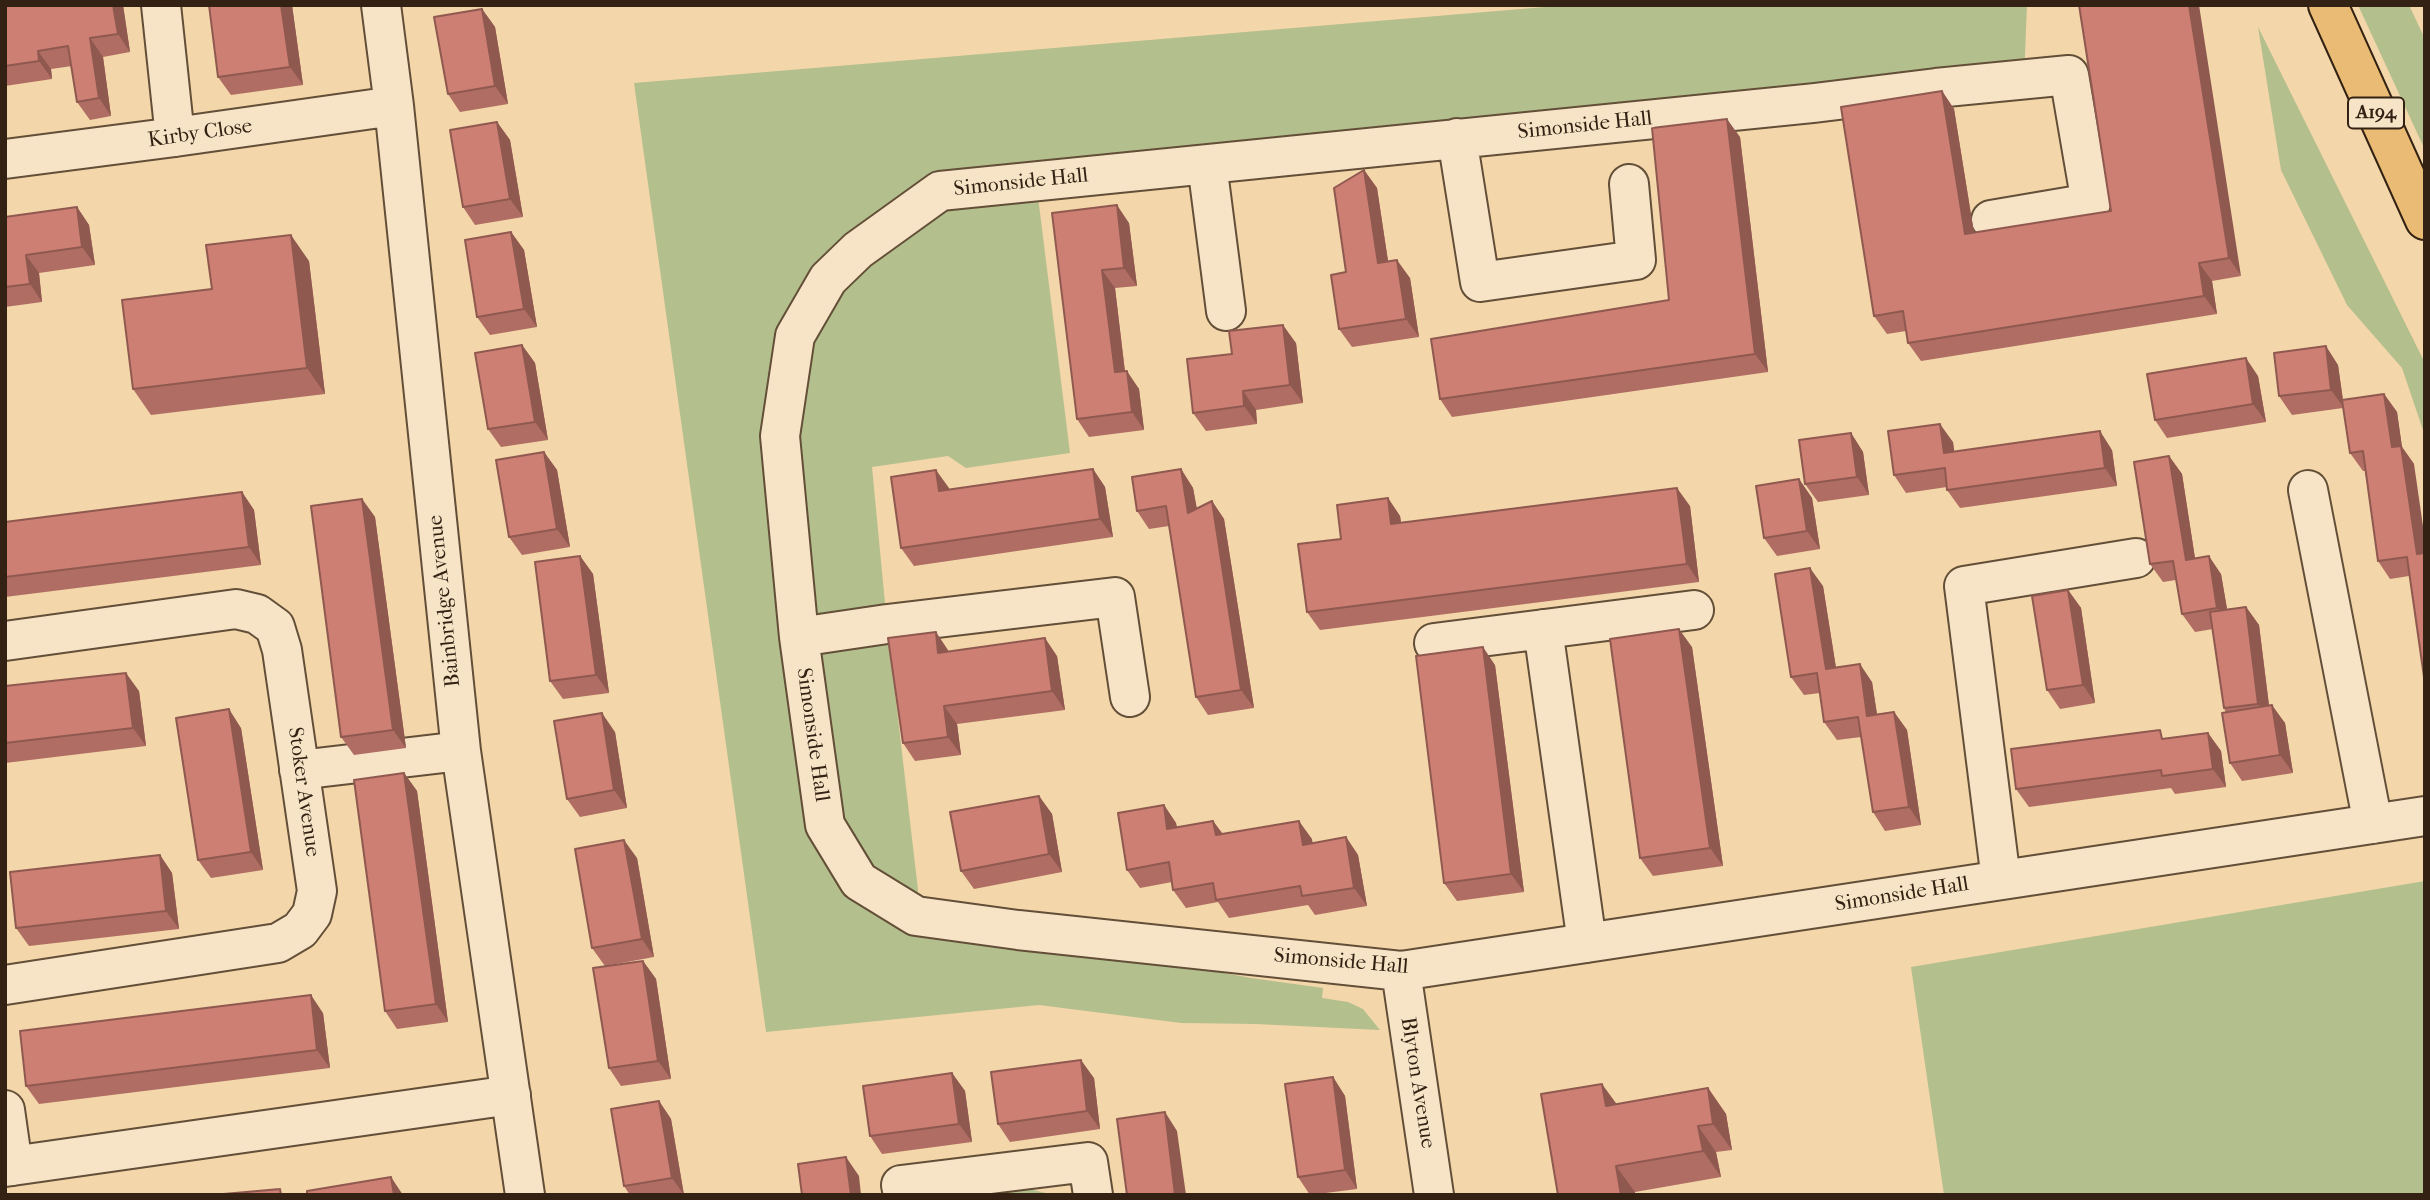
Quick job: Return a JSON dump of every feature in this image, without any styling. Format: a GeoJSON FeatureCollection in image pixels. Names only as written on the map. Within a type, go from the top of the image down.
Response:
{"type":"FeatureCollection","features":[{"type":"Feature","properties":{"kind":"main road","name":"A194"},"geometry":{"type":"LineString","coordinates":[[2328,5],[2425,220]]}},
{"type":"Feature","properties":{"kind":"street"},"geometry":{"type":"LineString","coordinates":[[161,5],[175,138]]}},
{"type":"Feature","properties":{"kind":"street","name":"Bainbridge Avenue"},"geometry":{"type":"LineString","coordinates":[[381,5],[394,106],[461,751],[525,1195]]}},
{"type":"Feature","properties":{"kind":"street","name":"Simonside Hall"},"geometry":{"type":"LineString","coordinates":[[1990,220],[2091,203],[2069,75],[1801,105],[940,191],[858,250],[828,279],[795,336],[780,436],[799,637],[825,825],[859,881],[916,916],[1018,930],[1401,971],[2425,817]]}},
{"type":"Feature","properties":{"kind":"street","name":"Kirby Close"},"geometry":{"type":"LineString","coordinates":[[5,159],[175,138],[394,106]]}},
{"type":"Feature","properties":{"kind":"street"},"geometry":{"type":"LineString","coordinates":[[1457,138],[1480,282],[1636,260],[1629,184]]}},
{"type":"Feature","properties":{"kind":"street"},"geometry":{"type":"LineString","coordinates":[[1207,164],[1226,311]]}},
{"type":"Feature","properties":{"kind":"street"},"geometry":{"type":"LineString","coordinates":[[2308,490],[2372,824]]}},
{"type":"Feature","properties":{"kind":"street"},"geometry":{"type":"LineString","coordinates":[[2001,880],[1964,586],[2136,558]]}},
{"type":"Feature","properties":{"kind":"street"},"geometry":{"type":"LineString","coordinates":[[799,637],[1115,597],[1130,697]]}},
{"type":"Feature","properties":{"kind":"street","name":"Stoker Avenue"},"geometry":{"type":"LineString","coordinates":[[5,641],[236,609],[257,614],[275,627],[282,650],[317,891],[312,914],[300,930],[278,943],[5,985]]}},
{"type":"Feature","properties":{"kind":"street"},"geometry":{"type":"LineString","coordinates":[[1434,643],[1694,610]]}},
{"type":"Feature","properties":{"kind":"street"},"geometry":{"type":"LineString","coordinates":[[1543,629],[1587,943]]}},
{"type":"Feature","properties":{"kind":"street"},"geometry":{"type":"LineString","coordinates":[[299,770],[461,751]]}},
{"type":"Feature","properties":{"kind":"street","name":"Blyton Avenue"},"geometry":{"type":"LineString","coordinates":[[1401,971],[1434,1195]]}},
{"type":"Feature","properties":{"kind":"street"},"geometry":{"type":"LineString","coordinates":[[5,1110],[9,1166],[511,1095]]}},
{"type":"Feature","properties":{"kind":"street"},"geometry":{"type":"LineString","coordinates":[[903,1195],[901,1185],[1088,1162],[1093,1195]]}},
{"type":"Feature","properties":{"kind":"green space"},"geometry":{"type":"Polygon","coordinates":[[[1569,5],[2027,5],[2024,80],[1036,181],[1070,453],[966,468],[948,456],[872,467],[918,890],[916,916],[1251,978],[1323,988],[1322,998],[1348,1002],[1363,1009],[1380,1030],[1181,1023],[1039,1005],[766,1032],[634,83],[1569,5]]]}},
{"type":"Feature","properties":{"kind":"green space"},"geometry":{"type":"Polygon","coordinates":[[[2358,5],[2409,5],[2425,39],[2425,150],[2358,5]]]}},
{"type":"Feature","properties":{"kind":"green space"},"geometry":{"type":"Polygon","coordinates":[[[2258,27],[2425,363],[2425,436],[2402,368],[2347,305],[2281,170],[2258,27]]]}},
{"type":"Feature","properties":{"kind":"green space"},"geometry":{"type":"Polygon","coordinates":[[[2425,881],[2425,1195],[1944,1195],[1911,967],[2425,881]]]}},
{"type":"Feature","properties":{"kind":"green space"},"geometry":{"type":"Polygon","coordinates":[[[1025,1188],[1054,1195],[984,1195],[991,1191],[1025,1188]]]}},
{"type":"Feature","properties":{"kind":"building"},"geometry":{"type":"Polygon","coordinates":[[[5,5],[113,5],[118,34],[90,38],[99,98],[77,102],[68,46],[38,51],[39,61],[5,66],[5,5]]]}},
{"type":"Feature","properties":{"kind":"building"},"geometry":{"type":"Polygon","coordinates":[[[209,5],[281,5],[290,67],[218,77],[209,5]]]}},
{"type":"Feature","properties":{"kind":"building"},"geometry":{"type":"Polygon","coordinates":[[[2079,5],[2189,5],[2229,258],[2199,263],[2204,296],[1908,343],[1903,311],[1874,316],[1841,107],[1942,91],[1965,234],[2111,211],[2079,5]]]}},
{"type":"Feature","properties":{"kind":"building"},"geometry":{"type":"Polygon","coordinates":[[[482,9],[495,86],[448,94],[434,17],[482,9]]]}},
{"type":"Feature","properties":{"kind":"building"},"geometry":{"type":"Polygon","coordinates":[[[1727,119],[1755,354],[1440,399],[1431,339],[1669,300],[1652,128],[1727,119]]]}},
{"type":"Feature","properties":{"kind":"building"},"geometry":{"type":"Polygon","coordinates":[[[497,122],[510,199],[463,207],[450,130],[497,122]]]}},
{"type":"Feature","properties":{"kind":"building"},"geometry":{"type":"Polygon","coordinates":[[[1364,170],[1378,263],[1397,260],[1406,319],[1339,329],[1331,275],[1346,272],[1334,188],[1364,170]]]}},
{"type":"Feature","properties":{"kind":"building"},"geometry":{"type":"Polygon","coordinates":[[[1117,205],[1124,268],[1102,270],[1115,372],[1127,371],[1132,412],[1077,419],[1052,213],[1117,205]]]}},
{"type":"Feature","properties":{"kind":"building"},"geometry":{"type":"Polygon","coordinates":[[[77,207],[82,247],[26,255],[30,284],[5,287],[5,217],[77,207]]]}},
{"type":"Feature","properties":{"kind":"building"},"geometry":{"type":"Polygon","coordinates":[[[511,232],[524,309],[477,317],[465,240],[511,232]]]}},
{"type":"Feature","properties":{"kind":"building"},"geometry":{"type":"Polygon","coordinates":[[[291,235],[307,368],[133,389],[122,300],[212,289],[206,245],[291,235]]]}},
{"type":"Feature","properties":{"kind":"building"},"geometry":{"type":"Polygon","coordinates":[[[1283,325],[1290,385],[1243,391],[1244,406],[1193,413],[1187,359],[1232,354],[1229,331],[1283,325]]]}},
{"type":"Feature","properties":{"kind":"building"},"geometry":{"type":"Polygon","coordinates":[[[522,345],[535,422],[488,429],[475,353],[522,345]]]}},
{"type":"Feature","properties":{"kind":"building"},"geometry":{"type":"Polygon","coordinates":[[[2326,346],[2331,390],[2279,396],[2274,353],[2326,346]]]}},
{"type":"Feature","properties":{"kind":"building"},"geometry":{"type":"Polygon","coordinates":[[[2246,358],[2253,404],[2155,420],[2147,374],[2246,358]]]}},
{"type":"Feature","properties":{"kind":"building"},"geometry":{"type":"Polygon","coordinates":[[[2384,394],[2392,447],[2401,446],[2417,554],[2425,553],[2425,684],[2407,557],[2378,561],[2363,451],[2350,453],[2342,400],[2384,394]]]}},
{"type":"Feature","properties":{"kind":"building"},"geometry":{"type":"Polygon","coordinates":[[[1940,424],[1944,453],[2100,431],[2105,468],[1947,490],[1945,468],[1894,475],[1888,431],[1940,424]]]}},
{"type":"Feature","properties":{"kind":"building"},"geometry":{"type":"Polygon","coordinates":[[[1851,433],[1857,477],[1805,484],[1799,440],[1851,433]]]}},
{"type":"Feature","properties":{"kind":"building"},"geometry":{"type":"Polygon","coordinates":[[[544,452],[557,529],[509,537],[496,460],[544,452]]]}},
{"type":"Feature","properties":{"kind":"building"},"geometry":{"type":"Polygon","coordinates":[[[2169,456],[2186,560],[2209,556],[2217,608],[2182,614],[2173,561],[2150,564],[2134,462],[2169,456]]]}},
{"type":"Feature","properties":{"kind":"building"},"geometry":{"type":"Polygon","coordinates":[[[1093,469],[1100,519],[901,548],[891,477],[936,470],[939,491],[1093,469]]]}},
{"type":"Feature","properties":{"kind":"building"},"geometry":{"type":"Polygon","coordinates":[[[1181,469],[1188,513],[1212,501],[1241,690],[1196,697],[1166,506],[1137,511],[1132,477],[1181,469]]]}},
{"type":"Feature","properties":{"kind":"building"},"geometry":{"type":"Polygon","coordinates":[[[1799,479],[1807,531],[1764,538],[1756,486],[1799,479]]]}},
{"type":"Feature","properties":{"kind":"building"},"geometry":{"type":"Polygon","coordinates":[[[1677,488],[1687,564],[1307,612],[1298,544],[1341,539],[1337,505],[1388,498],[1391,524],[1677,488]]]}},
{"type":"Feature","properties":{"kind":"building"},"geometry":{"type":"Polygon","coordinates":[[[242,492],[249,547],[5,577],[5,522],[242,492]]]}},
{"type":"Feature","properties":{"kind":"building"},"geometry":{"type":"Polygon","coordinates":[[[362,499],[393,730],[341,737],[311,506],[362,499]]]}},
{"type":"Feature","properties":{"kind":"building"},"geometry":{"type":"Polygon","coordinates":[[[580,556],[596,675],[550,681],[535,562],[580,556]]]}},
{"type":"Feature","properties":{"kind":"building"},"geometry":{"type":"Polygon","coordinates":[[[1810,568],[1826,669],[1860,664],[1867,716],[1894,712],[1909,807],[1873,812],[1858,717],[1824,722],[1817,673],[1791,677],[1775,574],[1810,568]]]}},
{"type":"Feature","properties":{"kind":"building"},"geometry":{"type":"Polygon","coordinates":[[[2068,590],[2083,685],[2047,690],[2032,596],[2068,590]]]}},
{"type":"Feature","properties":{"kind":"building"},"geometry":{"type":"Polygon","coordinates":[[[2246,607],[2258,704],[2224,708],[2210,612],[2246,607]]]}},
{"type":"Feature","properties":{"kind":"building"},"geometry":{"type":"Polygon","coordinates":[[[1679,629],[1710,848],[1640,858],[1610,639],[1679,629]]]}},
{"type":"Feature","properties":{"kind":"building"},"geometry":{"type":"Polygon","coordinates":[[[936,632],[938,653],[1045,638],[1052,691],[944,706],[948,737],[903,743],[888,638],[936,632]]]}},
{"type":"Feature","properties":{"kind":"building"},"geometry":{"type":"Polygon","coordinates":[[[1483,647],[1511,874],[1444,883],[1416,656],[1483,647]]]}},
{"type":"Feature","properties":{"kind":"building"},"geometry":{"type":"Polygon","coordinates":[[[126,673],[133,728],[5,743],[5,686],[126,673]]]}},
{"type":"Feature","properties":{"kind":"building"},"geometry":{"type":"Polygon","coordinates":[[[2272,705],[2280,755],[2230,763],[2222,713],[2272,705]]]}},
{"type":"Feature","properties":{"kind":"building"},"geometry":{"type":"Polygon","coordinates":[[[229,709],[251,852],[198,860],[176,718],[229,709]]]}},
{"type":"Feature","properties":{"kind":"building"},"geometry":{"type":"Polygon","coordinates":[[[602,713],[614,790],[567,799],[554,721],[602,713]]]}},
{"type":"Feature","properties":{"kind":"building"},"geometry":{"type":"Polygon","coordinates":[[[2160,730],[2162,739],[2208,733],[2213,769],[2162,776],[2161,770],[2016,789],[2011,749],[2160,730]]]}},
{"type":"Feature","properties":{"kind":"building"},"geometry":{"type":"Polygon","coordinates":[[[404,773],[436,1004],[385,1011],[354,780],[404,773]]]}},
{"type":"Feature","properties":{"kind":"building"},"geometry":{"type":"Polygon","coordinates":[[[1039,796],[1049,854],[961,871],[950,812],[1039,796]]]}},
{"type":"Feature","properties":{"kind":"building"},"geometry":{"type":"Polygon","coordinates":[[[1164,805],[1167,829],[1213,821],[1216,835],[1299,821],[1303,845],[1346,837],[1354,888],[1302,896],[1300,886],[1216,900],[1213,883],[1173,890],[1169,862],[1127,870],[1118,813],[1164,805]]]}},
{"type":"Feature","properties":{"kind":"building"},"geometry":{"type":"Polygon","coordinates":[[[624,840],[642,939],[592,948],[575,849],[624,840]]]}},
{"type":"Feature","properties":{"kind":"building"},"geometry":{"type":"Polygon","coordinates":[[[160,855],[166,911],[16,928],[10,872],[160,855]]]}},
{"type":"Feature","properties":{"kind":"building"},"geometry":{"type":"Polygon","coordinates":[[[643,961],[658,1061],[609,1068],[593,968],[643,961]]]}},
{"type":"Feature","properties":{"kind":"building"},"geometry":{"type":"Polygon","coordinates":[[[311,995],[317,1050],[26,1086],[20,1031],[311,995]]]}},
{"type":"Feature","properties":{"kind":"building"},"geometry":{"type":"Polygon","coordinates":[[[1081,1060],[1087,1111],[998,1124],[991,1072],[1081,1060]]]}},
{"type":"Feature","properties":{"kind":"building"},"geometry":{"type":"Polygon","coordinates":[[[952,1073],[959,1124],[870,1136],[863,1086],[952,1073]]]}},
{"type":"Feature","properties":{"kind":"building"},"geometry":{"type":"Polygon","coordinates":[[[1333,1077],[1345,1170],[1298,1177],[1285,1084],[1333,1077]]]}},
{"type":"Feature","properties":{"kind":"building"},"geometry":{"type":"Polygon","coordinates":[[[1602,1084],[1606,1106],[1708,1088],[1713,1124],[1698,1126],[1703,1151],[1616,1166],[1621,1195],[1558,1195],[1541,1094],[1602,1084]]]}},
{"type":"Feature","properties":{"kind":"building"},"geometry":{"type":"Polygon","coordinates":[[[659,1101],[672,1178],[624,1186],[611,1109],[659,1101]]]}},
{"type":"Feature","properties":{"kind":"building"},"geometry":{"type":"Polygon","coordinates":[[[1165,1112],[1175,1195],[1127,1195],[1117,1119],[1165,1112]]]}},
{"type":"Feature","properties":{"kind":"building"},"geometry":{"type":"Polygon","coordinates":[[[846,1157],[851,1195],[802,1195],[798,1164],[846,1157]]]}},
{"type":"Feature","properties":{"kind":"building"},"geometry":{"type":"Polygon","coordinates":[[[391,1177],[394,1195],[307,1195],[307,1191],[391,1177]]]}},
{"type":"Feature","properties":{"kind":"building"},"geometry":{"type":"Polygon","coordinates":[[[280,1189],[281,1195],[212,1195],[280,1189]]]}}]}
